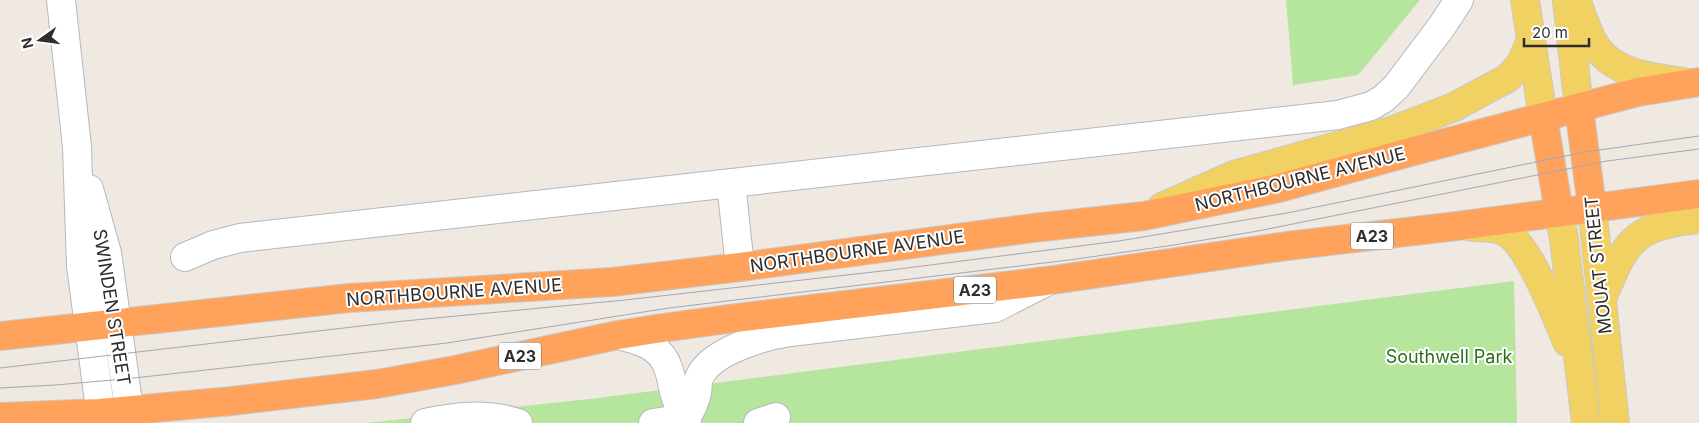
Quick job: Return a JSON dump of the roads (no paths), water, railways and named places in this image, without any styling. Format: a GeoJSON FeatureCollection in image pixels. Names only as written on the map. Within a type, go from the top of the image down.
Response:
{"type":"FeatureCollection","features":[{"type":"Feature","properties":{"kind":"highway","name":"NORTHBOURNE AVENUE"},"geometry":{"type":"LineString","coordinates":[[0,336],[349,298],[612,282],[1034,228],[1144,216],[1279,188],[1638,92],[1697,82]]}},
{"type":"Feature","properties":{"kind":"highway","name":"MOUAT STREET"},"geometry":{"type":"LineString","coordinates":[[1579,108],[1592,207]]}},
{"type":"Feature","properties":{"kind":"highway","name":"MOUAT STREET"},"geometry":{"type":"LineString","coordinates":[[1543,117],[1559,212]]}},
{"type":"Feature","properties":{"kind":"highway","name":"A23"},"geometry":{"type":"LineString","coordinates":[[0,417],[130,417],[232,401],[378,384],[455,370],[618,335],[728,319],[1046,281],[1287,246],[1699,194]]}},
{"type":"Feature","properties":{"kind":"main road"},"geometry":{"type":"LineString","coordinates":[[1567,0],[1579,108]]}},
{"type":"Feature","properties":{"kind":"main road"},"geometry":{"type":"LineString","coordinates":[[1576,0],[1594,45],[1607,58],[1621,67],[1657,79],[1697,82]]}},
{"type":"Feature","properties":{"kind":"main road"},"geometry":{"type":"LineString","coordinates":[[1520,4],[1531,40],[1543,117]]}},
{"type":"Feature","properties":{"kind":"main road"},"geometry":{"type":"LineString","coordinates":[[1144,216],[1234,174],[1391,131],[1454,107],[1508,78],[1521,63],[1531,40]]}},
{"type":"Feature","properties":{"kind":"main road","name":"MOUAT STREET"},"geometry":{"type":"LineString","coordinates":[[1592,207],[1615,423]]}},
{"type":"Feature","properties":{"kind":"main road","name":"MOUAT STREET"},"geometry":{"type":"LineString","coordinates":[[1559,212],[1586,423]]}},
{"type":"Feature","properties":{"kind":"main road"},"geometry":{"type":"LineString","coordinates":[[1602,301],[1619,260],[1631,243],[1649,229],[1663,224],[1699,220]]}},
{"type":"Feature","properties":{"kind":"main road"},"geometry":{"type":"LineString","coordinates":[[1457,226],[1497,229],[1506,232],[1530,258],[1581,376]]}},
{"type":"Feature","properties":{"kind":"street","name":"SWINDEN STREET"},"geometry":{"type":"LineString","coordinates":[[61,0],[77,147],[81,266],[101,418]]}},
{"type":"Feature","properties":{"kind":"street"},"geometry":{"type":"LineString","coordinates":[[185,257],[214,245],[240,238],[1338,115],[1371,106],[1383,99],[1396,87],[1459,0]]}},
{"type":"Feature","properties":{"kind":"street"},"geometry":{"type":"LineString","coordinates":[[1442,26],[1478,0]]}},
{"type":"Feature","properties":{"kind":"street","name":"SWINDEN STREET"},"geometry":{"type":"LineString","coordinates":[[77,147],[107,253],[130,417]]}},
{"type":"Feature","properties":{"kind":"street"},"geometry":{"type":"LineString","coordinates":[[731,183],[740,267]]}},
{"type":"Feature","properties":{"kind":"street"},"geometry":{"type":"LineString","coordinates":[[686,421],[702,374],[713,362],[759,338],[774,334],[995,308],[1046,281]]}},
{"type":"Feature","properties":{"kind":"street"},"geometry":{"type":"LineString","coordinates":[[618,335],[644,342],[658,352],[668,367],[676,398],[686,421]]}},
{"type":"Feature","properties":{"kind":"street"},"geometry":{"type":"LineString","coordinates":[[425,423],[458,417],[479,416],[500,417],[518,423]]}},
{"type":"Feature","properties":{"kind":"street"},"geometry":{"type":"LineString","coordinates":[[653,423],[686,421]]}},
{"type":"Feature","properties":{"kind":"tram line"},"geometry":{"type":"LineString","coordinates":[[0,368],[404,321],[625,300],[891,270],[1119,241],[1287,213],[1585,152],[1699,136]]}},
{"type":"Feature","properties":{"kind":"tram line"},"geometry":{"type":"LineString","coordinates":[[0,388],[125,379],[447,343],[669,308],[1069,260],[1258,231],[1607,161],[1699,149]]}},
{"type":"Feature","properties":{"kind":"park label","name":"Southwell Park"},"geometry":{"type":"Point","coordinates":[1449,356]}}]}
